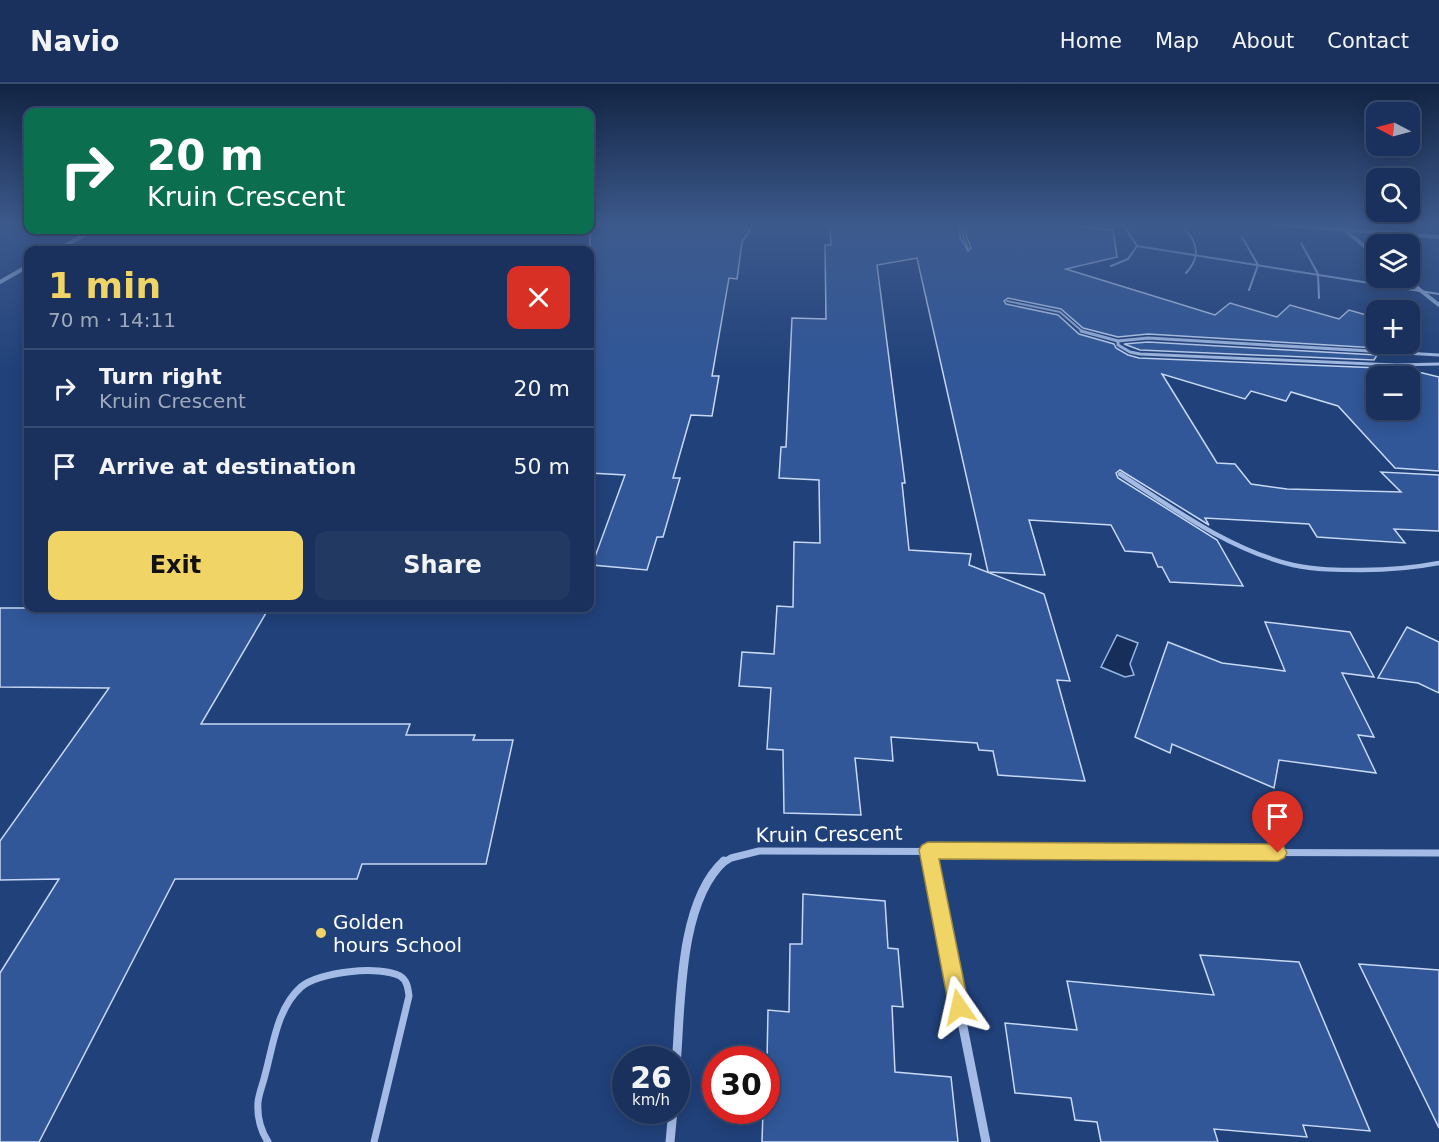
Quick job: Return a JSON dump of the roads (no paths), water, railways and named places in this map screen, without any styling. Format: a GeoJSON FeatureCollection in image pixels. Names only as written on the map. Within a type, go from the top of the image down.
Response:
{"type":"FeatureCollection","features":[{"type":"Feature","properties":{"kind":"street"},"geometry":{"type":"LineString","coordinates":[[0,282],[15,273]]}},
{"type":"Feature","properties":{"kind":"street"},"geometry":{"type":"LineString","coordinates":[[1417,288],[1439,305]]}},
{"type":"Feature","properties":{"kind":"street"},"geometry":{"type":"LineString","coordinates":[[928,850],[986,1142]]}},
{"type":"Feature","properties":{"kind":"street","name":"Kruin Crescent"},"geometry":{"type":"LineString","coordinates":[[678,1046],[687,946],[694,910],[709,876],[726,859],[759,851],[1439,853]]}},
{"type":"Feature","properties":{"kind":"street"},"geometry":{"type":"LineString","coordinates":[[670,1142],[671,1124]]}},
{"type":"Feature","properties":{"kind":"lane"},"geometry":{"type":"LineString","coordinates":[[1250,290],[1255,273]]}},
{"type":"Feature","properties":{"kind":"lane"},"geometry":{"type":"LineString","coordinates":[[1314,273],[1439,294]]}},
{"type":"Feature","properties":{"kind":"lane"},"geometry":{"type":"LineString","coordinates":[[1318,274],[1319,298]]}},
{"type":"Feature","properties":{"kind":"lane"},"geometry":{"type":"LineString","coordinates":[[1007,301],[1060,312],[1078,329],[1087,334],[1118,341],[1148,338],[1214,340],[1439,355]]}},
{"type":"Feature","properties":{"kind":"lane"},"geometry":{"type":"LineString","coordinates":[[1118,341],[1118,345],[1123,349],[1140,354],[1396,365],[1439,364]]}},
{"type":"Feature","properties":{"kind":"lane"},"geometry":{"type":"LineString","coordinates":[[1120,474],[1253,552],[1284,562],[1319,569],[1379,570],[1439,562]]}},
{"type":"Feature","properties":{"kind":"lane"},"geometry":{"type":"LineString","coordinates":[[268,1142],[260,1124],[258,1101],[281,1018],[288,1002],[297,990],[312,979],[348,973],[386,972],[401,976],[407,983],[409,996],[374,1142]]}},
{"type":"Feature","properties":{"kind":"water"},"geometry":{"type":"Polygon","coordinates":[[[1117,635],[1138,643],[1130,664],[1134,675],[1125,677],[1101,667],[1117,635]]]}},
{"type":"Feature","properties":{"kind":"place","name":"Golden hours School"},"geometry":{"type":"Point","coordinates":[321,933]}}]}
